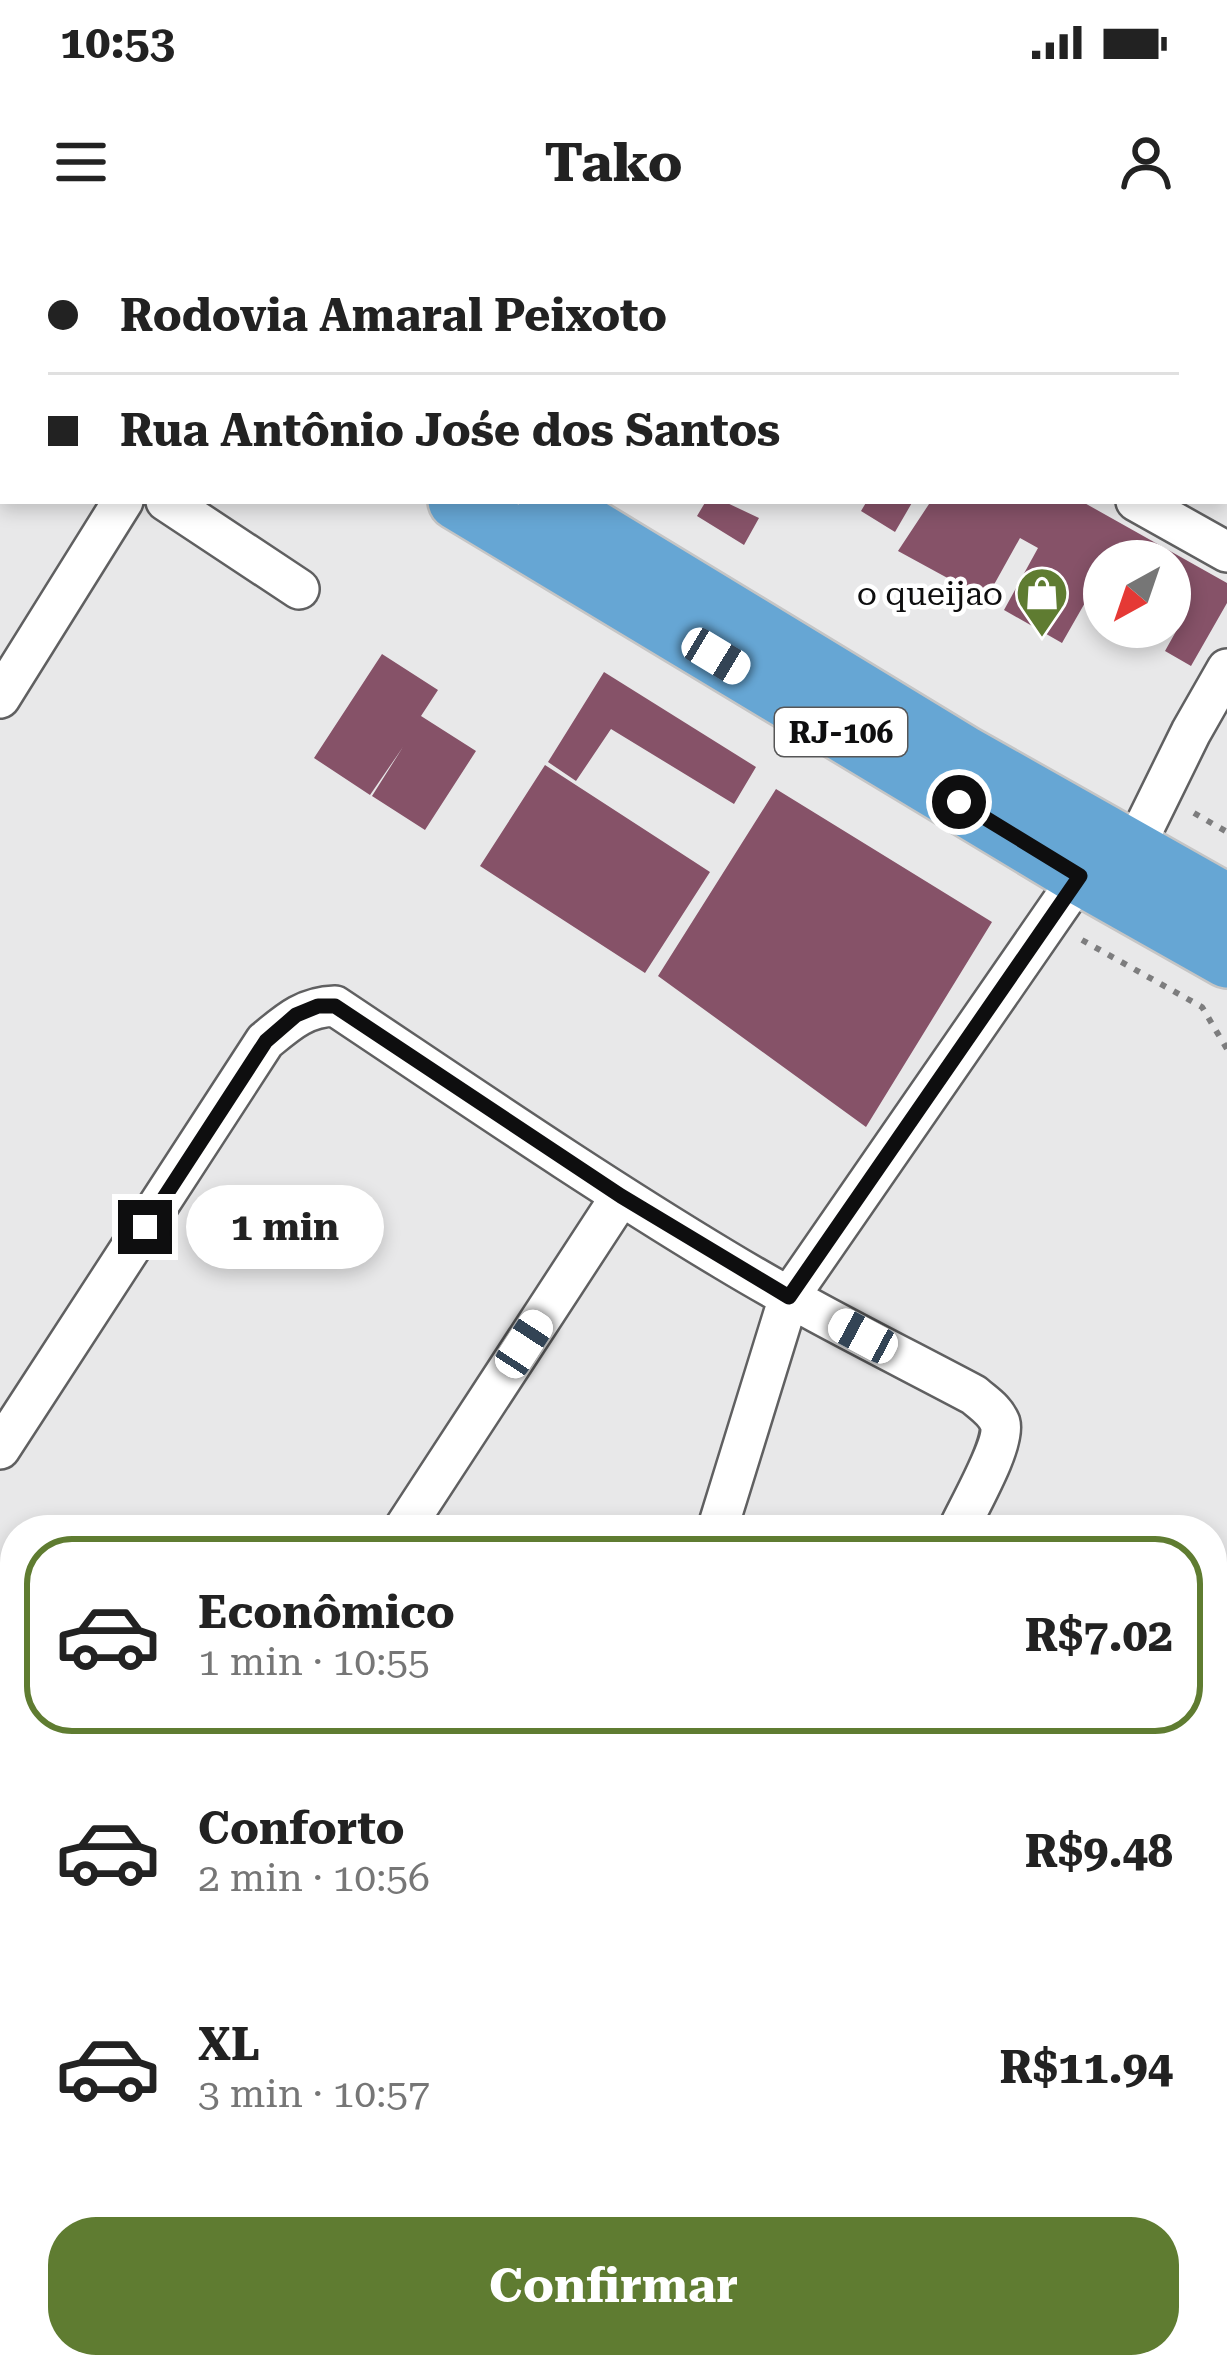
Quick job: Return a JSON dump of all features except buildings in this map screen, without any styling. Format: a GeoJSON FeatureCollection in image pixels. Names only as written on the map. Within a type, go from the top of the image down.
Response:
{"type":"FeatureCollection","features":[{"type":"Feature","properties":{"kind":"highway","name":"RJ-106"},"geometry":{"type":"LineString","coordinates":[[463,504],[1063,898],[1227,959]]}},
{"type":"Feature","properties":{"kind":"highway","name":"RJ-106"},"geometry":{"type":"LineString","coordinates":[[552,504],[965,755],[1227,903]]}},
{"type":"Feature","properties":{"kind":"street"},"geometry":{"type":"LineString","coordinates":[[0,698],[121,504]]}},
{"type":"Feature","properties":{"kind":"street"},"geometry":{"type":"LineString","coordinates":[[170,504],[298,589]]}},
{"type":"Feature","properties":{"kind":"street"},"geometry":{"type":"LineString","coordinates":[[1141,504],[1227,552]]}},
{"type":"Feature","properties":{"kind":"street"},"geometry":{"type":"LineString","coordinates":[[1133,850],[1227,669]]}},
{"type":"Feature","properties":{"kind":"street"},"geometry":{"type":"LineString","coordinates":[[722,1515],[789,1297],[1063,898]]}},
{"type":"Feature","properties":{"kind":"street"},"geometry":{"type":"LineString","coordinates":[[0,1449],[266,1041],[296,1015],[318,1006],[335,1006],[621,1196],[789,1297],[974,1395],[994,1412],[1002,1429],[965,1515]]}},
{"type":"Feature","properties":{"kind":"street"},"geometry":{"type":"LineString","coordinates":[[413,1515],[621,1196]]}},
{"type":"Feature","properties":{"kind":"path"},"geometry":{"type":"LineString","coordinates":[[1063,898],[1202,1007],[1227,1049]]}},
{"type":"Feature","properties":{"kind":"place","name":"o queijao"},"geometry":{"type":"Point","coordinates":[1042,639]}},
{"type":"Feature","properties":{"kind":"route"},"geometry":{"type":"LineString","coordinates":[[145,1227],[266,1041],[296,1015],[318,1006],[335,1006],[621,1196],[789,1297],[1080,876],[959,802]]}}]}
